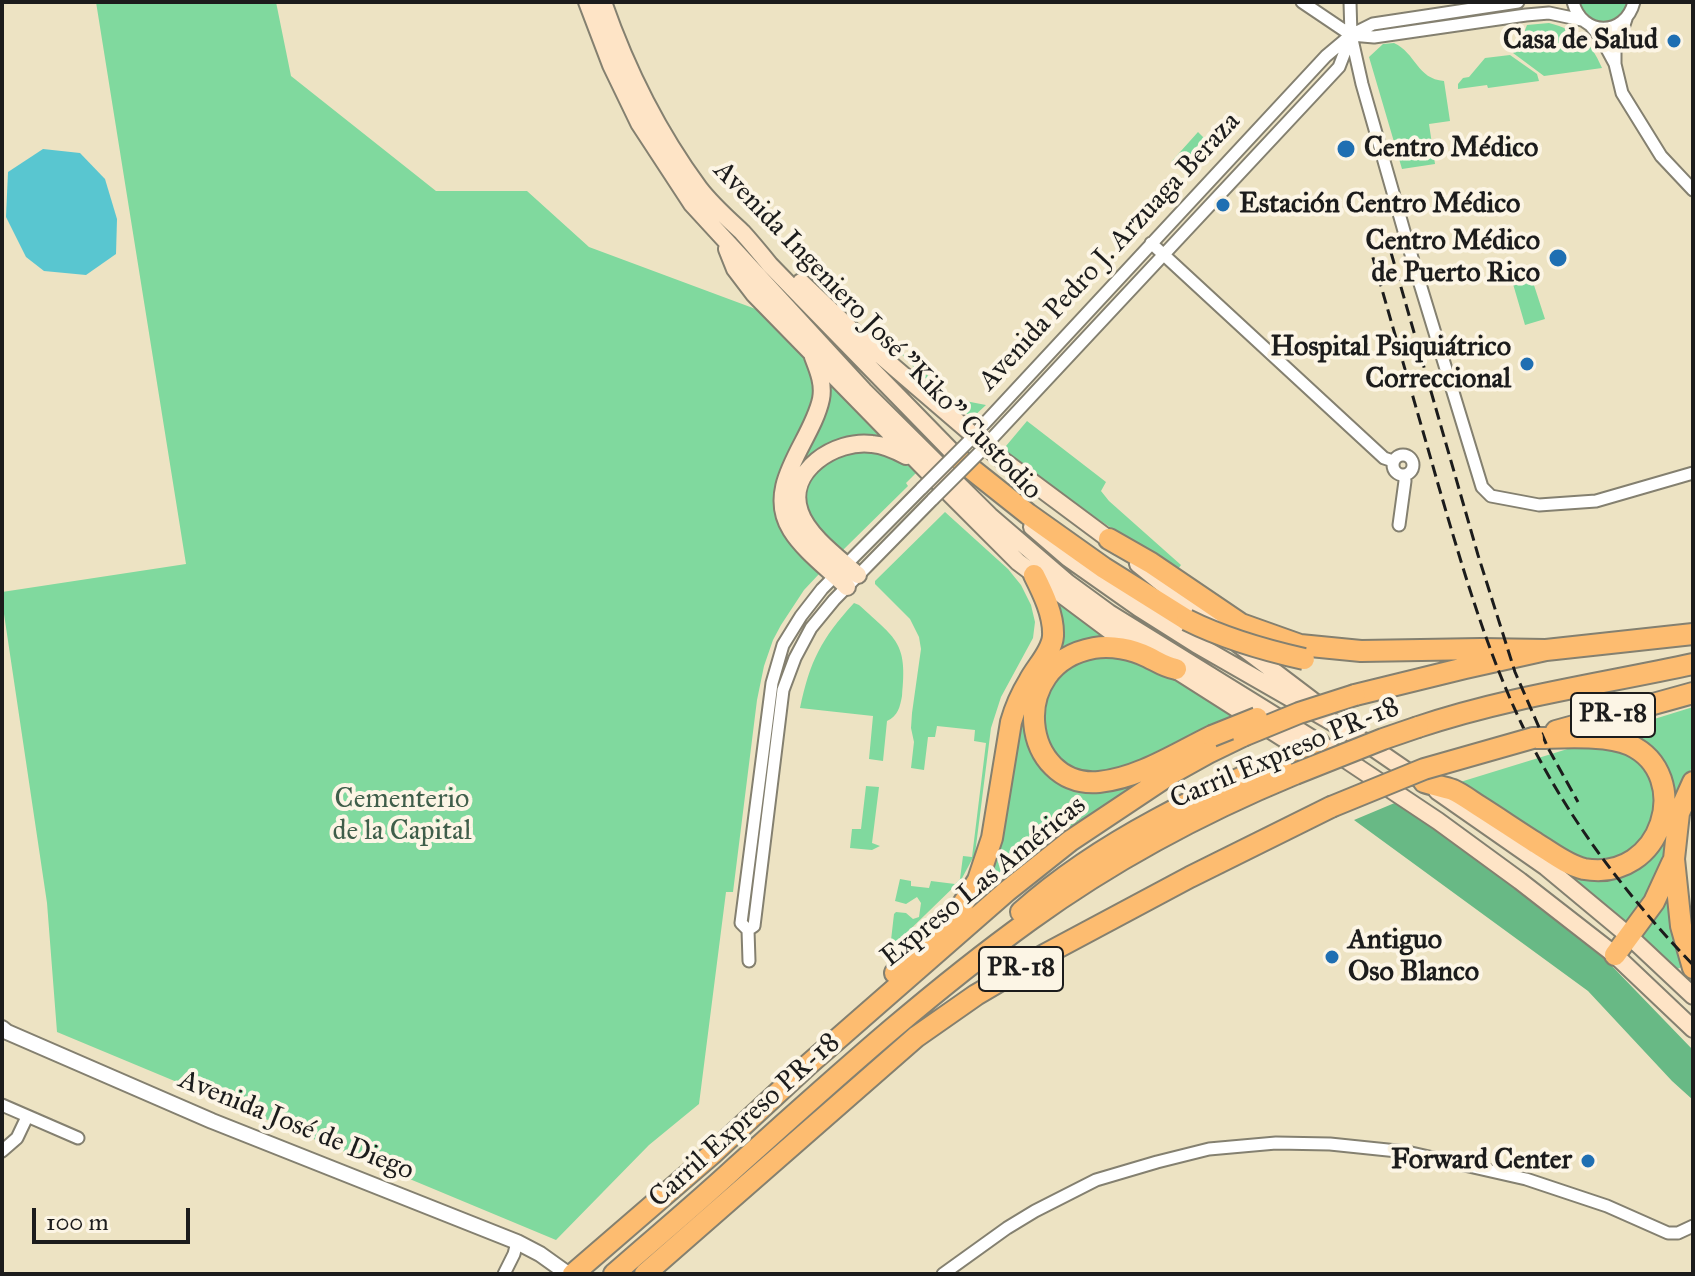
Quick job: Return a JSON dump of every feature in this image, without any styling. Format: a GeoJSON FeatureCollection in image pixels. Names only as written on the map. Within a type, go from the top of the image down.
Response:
{"type":"FeatureCollection","features":[{"type":"Feature","properties":{"kind":"highway"},"geometry":{"type":"LineString","coordinates":[[973,447],[1028,514],[1104,568],[1204,629],[1259,649],[1304,659],[1378,661],[1481,649]]}},
{"type":"Feature","properties":{"kind":"highway"},"geometry":{"type":"LineString","coordinates":[[1109,539],[1151,563],[1241,624],[1300,645],[1361,651],[1546,650]]}},
{"type":"Feature","properties":{"kind":"highway"},"geometry":{"type":"LineString","coordinates":[[865,1015],[886,981],[959,910],[978,880],[992,838],[1016,705],[1051,646],[1053,637],[1048,608],[1034,575]]}},
{"type":"Feature","properties":{"kind":"highway","name":"Expreso Las Américas"},"geometry":{"type":"LineString","coordinates":[[571,1274],[712,1154],[1007,891],[1070,841],[1172,773],[1243,736],[1293,715],[1355,695],[1546,650],[1688,633]]}},
{"type":"Feature","properties":{"kind":"highway"},"geometry":{"type":"LineString","coordinates":[[1176,669],[1165,667],[1147,656],[1112,647],[1095,648],[1056,665],[1045,678],[1033,711],[1034,731],[1044,754],[1066,775],[1099,782],[1132,775],[1212,736],[1258,718],[1293,715]]}},
{"type":"Feature","properties":{"kind":"highway","name":"Carril Expreso PR-18"},"geometry":{"type":"LineString","coordinates":[[614,1274],[960,972],[1030,920],[1123,861],[1215,811],[1295,774],[1418,727],[1546,692],[1693,664]]}},
{"type":"Feature","properties":{"kind":"highway","name":"PR-18"},"geometry":{"type":"LineString","coordinates":[[645,1274],[916,1037],[976,995],[1044,955],[1190,877],[1331,807],[1424,769],[1693,693]]}},
{"type":"Feature","properties":{"kind":"highway"},"geometry":{"type":"LineString","coordinates":[[1424,782],[1455,791],[1582,868],[1612,868],[1635,860],[1643,853],[1652,843],[1663,817],[1662,784],[1649,759],[1639,750],[1614,740],[1533,738]]}},
{"type":"Feature","properties":{"kind":"highway"},"geometry":{"type":"LineString","coordinates":[[960,972],[1030,904],[1104,850],[1211,791],[1312,746]]}},
{"type":"Feature","properties":{"kind":"highway"},"geometry":{"type":"LineString","coordinates":[[1693,782],[1679,813],[1674,859],[1681,926],[1693,968]]}},
{"type":"Feature","properties":{"kind":"highway"},"geometry":{"type":"LineString","coordinates":[[1615,955],[1654,902],[1674,859]]}},
{"type":"Feature","properties":{"kind":"main road","name":"Avenida Ingeniero José \"Kiko\" Custodio"},"geometry":{"type":"LineString","coordinates":[[587,2],[611,65],[639,123],[692,204],[881,408],[980,506],[1068,583],[1109,613],[1312,746],[1373,778],[1520,881],[1615,955],[1693,1029]]}},
{"type":"Feature","properties":{"kind":"main road","name":"Avenida Ingeniero José \"Kiko\" Custodio"},"geometry":{"type":"LineString","coordinates":[[603,2],[622,53],[658,127],[700,189],[770,265],[973,447],[1015,512],[1068,558],[1139,608],[1353,734],[1546,867],[1629,936],[1693,996]]}},
{"type":"Feature","properties":{"kind":"main road"},"geometry":{"type":"LineString","coordinates":[[741,232],[788,268],[973,447],[1012,467],[1109,539],[1199,614],[1353,734]]}},
{"type":"Feature","properties":{"kind":"main road"},"geometry":{"type":"LineString","coordinates":[[722,238],[735,269],[754,294],[991,537],[1034,575],[1113,633],[1176,669],[1283,738],[1312,746]]}},
{"type":"Feature","properties":{"kind":"main road"},"geometry":{"type":"LineString","coordinates":[[811,352],[821,376],[822,397],[787,476],[782,497],[783,511],[792,532],[847,576]]}},
{"type":"Feature","properties":{"kind":"main road"},"geometry":{"type":"LineString","coordinates":[[847,576],[803,519],[799,509],[798,487],[808,469],[831,451],[850,444],[870,443],[905,455],[927,471]]}},
{"type":"Feature","properties":{"kind":"street"},"geometry":{"type":"LineString","coordinates":[[1302,2],[1351,35],[1374,37],[1549,13],[1596,28],[1609,28],[1626,18],[1634,2]]}},
{"type":"Feature","properties":{"kind":"street"},"geometry":{"type":"LineString","coordinates":[[1350,2],[1351,35],[1362,84],[1482,487],[1491,496],[1539,505],[1596,501],[1693,473]]}},
{"type":"Feature","properties":{"kind":"street","name":"Avenida Pedro J. Arzuaga Beraza"},"geometry":{"type":"LineString","coordinates":[[749,961],[748,930],[741,923],[772,683],[783,645],[822,589],[847,576],[933,499],[973,447],[1151,243],[1326,56],[1351,35],[1373,24],[1518,2]]}},
{"type":"Feature","properties":{"kind":"street"},"geometry":{"type":"LineString","coordinates":[[1573,2],[1577,14],[1601,38],[1615,64]]}},
{"type":"Feature","properties":{"kind":"street"},"geometry":{"type":"LineString","coordinates":[[1626,18],[1615,51],[1622,93],[1661,156],[1693,190]]}},
{"type":"Feature","properties":{"kind":"street","name":"Avenida Pedro J. Arzuaga Beraza"},"geometry":{"type":"LineString","coordinates":[[847,576],[922,488],[973,447],[1164,255],[1339,67],[1351,35]]}},
{"type":"Feature","properties":{"kind":"street"},"geometry":{"type":"LineString","coordinates":[[1151,243],[1384,458],[1393,461]]}},
{"type":"Feature","properties":{"kind":"street"},"geometry":{"type":"LineString","coordinates":[[1400,455],[1408,456],[1413,462],[1412,470],[1404,475],[1398,474],[1393,461],[1400,455]]}},
{"type":"Feature","properties":{"kind":"street"},"geometry":{"type":"LineString","coordinates":[[1399,525],[1404,475]]}},
{"type":"Feature","properties":{"kind":"street","name":"Avenida José de Diego"},"geometry":{"type":"LineString","coordinates":[[2,1028],[212,1121],[517,1242],[571,1274]]}},
{"type":"Feature","properties":{"kind":"street"},"geometry":{"type":"LineString","coordinates":[[2,1105],[78,1138]]}},
{"type":"Feature","properties":{"kind":"street"},"geometry":{"type":"LineString","coordinates":[[2,1151],[17,1138],[27,1117]]}},
{"type":"Feature","properties":{"kind":"street"},"geometry":{"type":"LineString","coordinates":[[943,1274],[1026,1216],[1096,1180],[1209,1149],[1276,1143],[1330,1144],[1407,1152],[1535,1181],[1607,1206],[1668,1233],[1678,1233],[1693,1226]]}},
{"type":"Feature","properties":{"kind":"street"},"geometry":{"type":"LineString","coordinates":[[504,1274],[517,1242]]}},
{"type":"Feature","properties":{"kind":"green space","name":"Cementerio de la Capital"},"geometry":{"type":"Polygon","coordinates":[[[96,2],[276,2],[291,76],[436,191],[527,191],[589,247],[761,311],[795,344],[809,366],[813,394],[805,419],[778,474],[775,500],[788,539],[820,573],[804,590],[781,625],[764,666],[733,892],[726,892],[699,1104],[649,1145],[556,1240],[57,1032],[47,903],[2,613],[2,592],[186,564],[96,2]]]}},
{"type":"Feature","properties":{"kind":"green space"},"geometry":{"type":"Polygon","coordinates":[[[1578,2],[1629,2],[1618,17],[1604,23],[1589,18],[1578,2]]]}},
{"type":"Feature","properties":{"kind":"green space"},"geometry":{"type":"Polygon","coordinates":[[[1549,23],[1568,29],[1582,38],[1593,50],[1602,68],[1544,76],[1513,53],[1522,44],[1527,25],[1549,23]]]}},
{"type":"Feature","properties":{"kind":"green space"},"geometry":{"type":"Polygon","coordinates":[[[1394,43],[1428,76],[1444,81],[1450,121],[1429,124],[1435,164],[1402,169],[1369,57],[1383,44],[1394,43]]]}},
{"type":"Feature","properties":{"kind":"green space"},"geometry":{"type":"Polygon","coordinates":[[[1510,55],[1537,74],[1539,81],[1458,89],[1463,78],[1469,77],[1485,58],[1510,55]]]}},
{"type":"Feature","properties":{"kind":"green space"},"geometry":{"type":"Polygon","coordinates":[[[1198,132],[1215,149],[1190,177],[1172,161],[1198,132]]]}},
{"type":"Feature","properties":{"kind":"green space"},"geometry":{"type":"Polygon","coordinates":[[[1532,279],[1545,319],[1525,325],[1513,284],[1532,279]]]}},
{"type":"Feature","properties":{"kind":"green space"},"geometry":{"type":"Polygon","coordinates":[[[898,350],[955,399],[986,405],[972,418],[918,372],[898,350]]]}},
{"type":"Feature","properties":{"kind":"green space"},"geometry":{"type":"Polygon","coordinates":[[[834,386],[890,439],[850,436],[826,446],[808,464],[787,500],[827,389],[834,386]]]}},
{"type":"Feature","properties":{"kind":"green space"},"geometry":{"type":"Polygon","coordinates":[[[1027,421],[1106,482],[1101,491],[1181,565],[1176,572],[1006,452],[1006,446],[1027,421]]]}},
{"type":"Feature","properties":{"kind":"green space"},"geometry":{"type":"Polygon","coordinates":[[[874,449],[901,459],[916,473],[906,483],[908,486],[843,550],[838,551],[809,517],[804,497],[807,488],[817,470],[833,457],[849,451],[874,449]]]}},
{"type":"Feature","properties":{"kind":"green space"},"geometry":{"type":"Polygon","coordinates":[[[945,512],[1008,569],[1021,585],[1035,622],[1033,638],[1001,697],[991,728],[975,854],[961,880],[890,949],[894,914],[906,913],[913,919],[919,917],[921,903],[917,897],[906,904],[895,901],[900,879],[911,881],[911,886],[929,888],[931,881],[955,884],[960,879],[963,856],[972,857],[986,743],[974,741],[975,730],[937,726],[935,737],[928,737],[924,770],[911,768],[914,742],[912,713],[921,649],[919,637],[910,619],[875,584],[945,512]]]}},
{"type":"Feature","properties":{"kind":"green space"},"geometry":{"type":"Polygon","coordinates":[[[1049,594],[1122,643],[1096,645],[1036,691],[1052,770],[1139,778],[1141,782],[1063,831],[979,893],[1013,726],[1048,658],[1049,594]]]}},
{"type":"Feature","properties":{"kind":"green space"},"geometry":{"type":"Polygon","coordinates":[[[854,603],[890,634],[901,652],[901,700],[896,714],[887,721],[883,761],[869,759],[873,716],[800,708],[818,651],[854,603]]]}},
{"type":"Feature","properties":{"kind":"green space"},"geometry":{"type":"Polygon","coordinates":[[[1123,656],[1175,679],[1236,715],[1152,761],[1092,774],[1074,770],[1061,762],[1045,743],[1040,712],[1051,679],[1084,657],[1123,656]]]}},
{"type":"Feature","properties":{"kind":"green space"},"geometry":{"type":"Polygon","coordinates":[[[1693,707],[1693,766],[1686,777],[1662,879],[1627,924],[1562,872],[1619,874],[1671,795],[1619,732],[1693,707]]]}},
{"type":"Feature","properties":{"kind":"green space"},"geometry":{"type":"Polygon","coordinates":[[[1609,743],[1641,761],[1656,786],[1653,828],[1625,859],[1581,863],[1457,783],[1574,747],[1609,743]]]}},
{"type":"Feature","properties":{"kind":"green space"},"geometry":{"type":"Polygon","coordinates":[[[866,786],[879,787],[872,843],[880,846],[872,850],[850,848],[852,829],[861,829],[866,786]]]}},
{"type":"Feature","properties":{"kind":"green space"},"geometry":{"type":"Polygon","coordinates":[[[1397,802],[1538,905],[1608,962],[1693,1050],[1693,1100],[1588,991],[1354,820],[1397,802]]]}},
{"type":"Feature","properties":{"kind":"green space"},"geometry":{"type":"Polygon","coordinates":[[[1669,891],[1683,964],[1677,969],[1638,935],[1669,891]]]}},
{"type":"Feature","properties":{"kind":"water"},"geometry":{"type":"Polygon","coordinates":[[[43,149],[80,153],[105,179],[117,219],[116,254],[86,275],[44,271],[26,257],[6,217],[8,172],[43,149]]]}},
{"type":"Feature","properties":{"kind":"railway"},"geometry":{"type":"LineString","coordinates":[[1386,235],[1515,672],[1548,748],[1578,802]]}},
{"type":"Feature","properties":{"kind":"railway"},"geometry":{"type":"LineString","coordinates":[[1368,240],[1469,587],[1519,719],[1551,780],[1587,837],[1627,890],[1693,965]]}},
{"type":"Feature","properties":{"kind":"place","name":"Casa de Salud"},"geometry":{"type":"Point","coordinates":[1674,41]}},
{"type":"Feature","properties":{"kind":"place","name":"Centro Médico"},"geometry":{"type":"Point","coordinates":[1346,149]}},
{"type":"Feature","properties":{"kind":"place","name":"Estación Centro Médico"},"geometry":{"type":"Point","coordinates":[1223,205]}},
{"type":"Feature","properties":{"kind":"place","name":"Centro Médico de Puerto Rico"},"geometry":{"type":"Point","coordinates":[1558,258]}},
{"type":"Feature","properties":{"kind":"place","name":"Hospital Psiquiátrico Correccional"},"geometry":{"type":"Point","coordinates":[1527,364]}},
{"type":"Feature","properties":{"kind":"place","name":"Antiguo Oso Blanco"},"geometry":{"type":"Point","coordinates":[1332,957]}},
{"type":"Feature","properties":{"kind":"place","name":"Forward Center"},"geometry":{"type":"Point","coordinates":[1588,1161]}}]}
